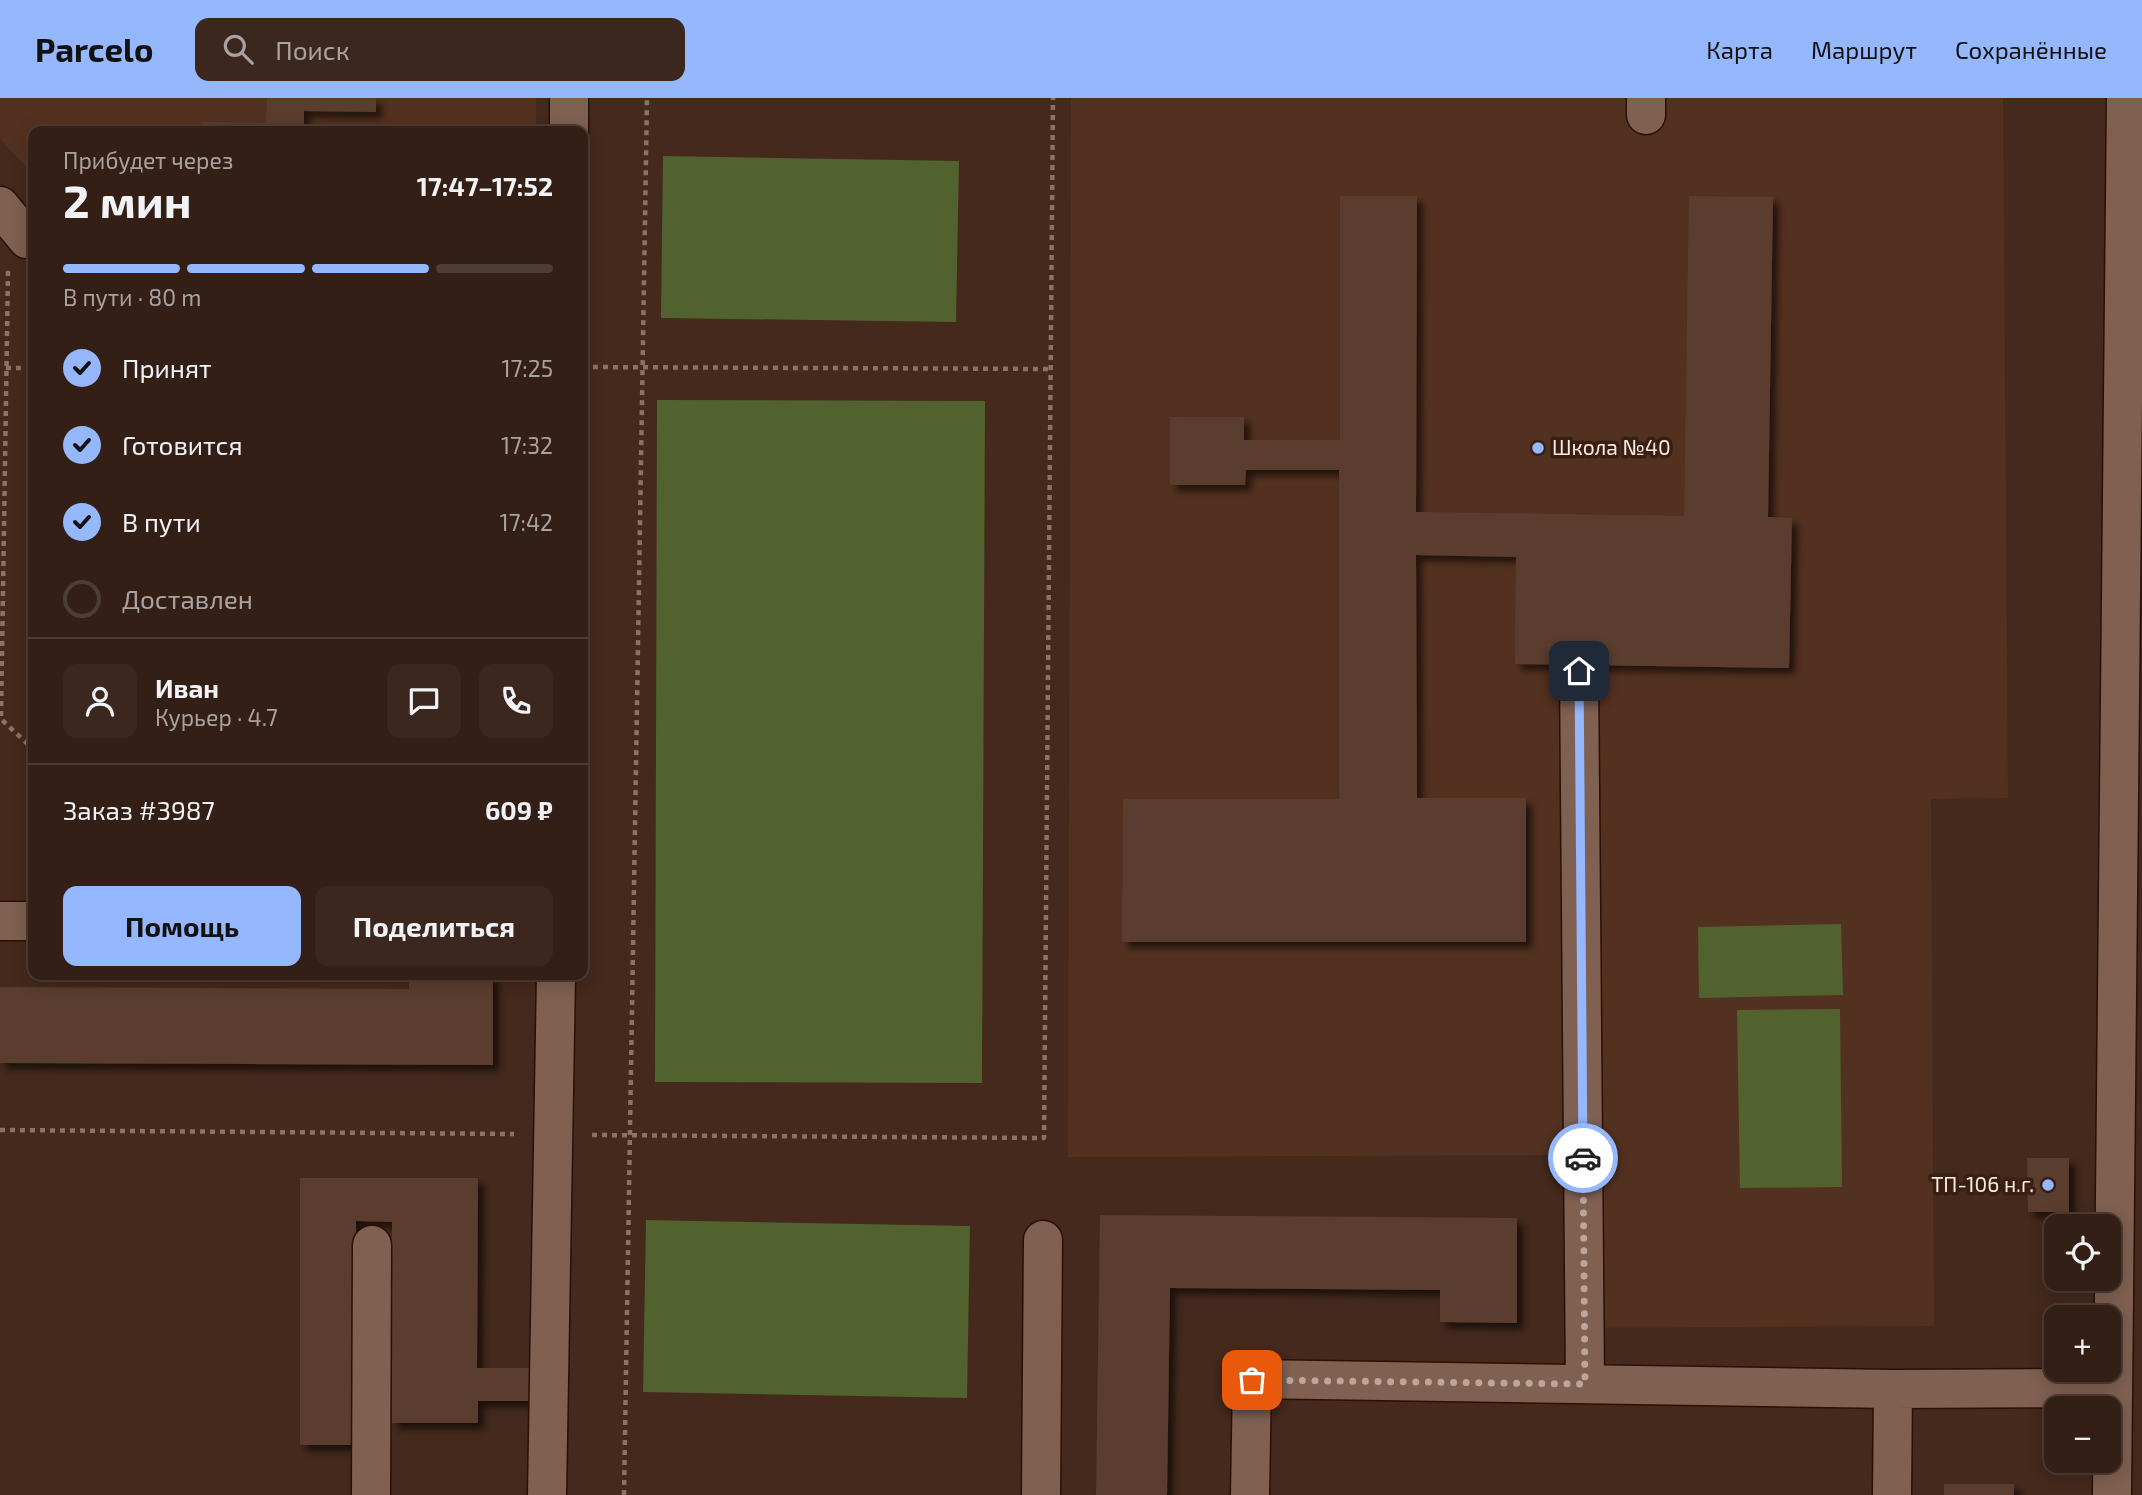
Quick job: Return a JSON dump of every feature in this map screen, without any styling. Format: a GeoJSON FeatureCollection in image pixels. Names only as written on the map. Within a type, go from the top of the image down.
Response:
{"type":"FeatureCollection","features":[{"type":"Feature","properties":{"kind":"street"},"geometry":{"type":"LineString","coordinates":[[569,98],[569,126]]}},
{"type":"Feature","properties":{"kind":"street"},"geometry":{"type":"LineString","coordinates":[[2112,1495],[2113,1388],[2129,990],[2126,98]]}},
{"type":"Feature","properties":{"kind":"street"},"geometry":{"type":"LineString","coordinates":[[0,205],[27,239],[20,248]]}},
{"type":"Feature","properties":{"kind":"street"},"geometry":{"type":"LineString","coordinates":[[1579,671],[1585,1384]]}},
{"type":"Feature","properties":{"kind":"street"},"geometry":{"type":"LineString","coordinates":[[0,921],[28,921]]}},
{"type":"Feature","properties":{"kind":"street"},"geometry":{"type":"LineString","coordinates":[[547,1495],[556,980]]}},
{"type":"Feature","properties":{"kind":"street"},"geometry":{"type":"LineString","coordinates":[[1041,1495],[1043,1240]]}},
{"type":"Feature","properties":{"kind":"street"},"geometry":{"type":"LineString","coordinates":[[371,1495],[372,1245]]}},
{"type":"Feature","properties":{"kind":"street"},"geometry":{"type":"LineString","coordinates":[[1250,1495],[1252,1380],[2113,1388]]}},
{"type":"Feature","properties":{"kind":"street"},"geometry":{"type":"LineString","coordinates":[[1892,1495],[1893,1388]]}},
{"type":"Feature","properties":{"kind":"path"},"geometry":{"type":"LineString","coordinates":[[624,1495],[647,98]]}},
{"type":"Feature","properties":{"kind":"path"},"geometry":{"type":"LineString","coordinates":[[1044,1138],[1053,98]]}},
{"type":"Feature","properties":{"kind":"path"},"geometry":{"type":"LineString","coordinates":[[20,248],[6,368],[1,719],[28,744]]}},
{"type":"Feature","properties":{"kind":"path"},"geometry":{"type":"LineString","coordinates":[[588,367],[1051,369]]}},
{"type":"Feature","properties":{"kind":"path"},"geometry":{"type":"LineString","coordinates":[[6,368],[28,368]]}},
{"type":"Feature","properties":{"kind":"shaded area"},"geometry":{"type":"Polygon","coordinates":[[[0,98],[536,98],[536,126],[28,126],[28,323],[27,168],[0,139],[0,98]]]}},
{"type":"Feature","properties":{"kind":"shaded area","name":"Школа №40"},"geometry":{"type":"Polygon","coordinates":[[[1071,98],[2003,98],[2008,798],[1931,799],[1934,1326],[1564,1328],[1563,1155],[1068,1157],[1071,98]]]}},
{"type":"Feature","properties":{"kind":"green space"},"geometry":{"type":"Polygon","coordinates":[[[663,156],[959,161],[956,322],[661,318],[663,156]]]}},
{"type":"Feature","properties":{"kind":"green space"},"geometry":{"type":"Polygon","coordinates":[[[657,400],[985,401],[982,1083],[655,1082],[657,400]]]}},
{"type":"Feature","properties":{"kind":"green space"},"geometry":{"type":"Polygon","coordinates":[[[1841,924],[1843,995],[1699,998],[1698,927],[1841,924]]]}},
{"type":"Feature","properties":{"kind":"green space"},"geometry":{"type":"Polygon","coordinates":[[[1840,1009],[1842,1187],[1740,1188],[1737,1010],[1840,1009]]]}},
{"type":"Feature","properties":{"kind":"green space"},"geometry":{"type":"Polygon","coordinates":[[[646,1220],[970,1226],[967,1398],[643,1392],[646,1220]]]}},
{"type":"Feature","properties":{"kind":"building"},"geometry":{"type":"Polygon","coordinates":[[[267,98],[376,98],[376,112],[304,111],[304,126],[201,126],[201,122],[266,123],[267,98]]]}},
{"type":"Feature","properties":{"kind":"building"},"geometry":{"type":"Polygon","coordinates":[[[1340,196],[1417,196],[1416,512],[1684,516],[1689,196],[1773,197],[1768,517],[1792,518],[1789,668],[1515,664],[1516,557],[1416,555],[1417,798],[1526,798],[1526,942],[1122,942],[1123,799],[1339,799],[1339,470],[1246,470],[1245,485],[1170,485],[1170,417],[1244,417],[1244,440],[1340,440],[1340,196]]]}},
{"type":"Feature","properties":{"kind":"building"},"geometry":{"type":"Polygon","coordinates":[[[409,980],[493,980],[493,1065],[0,1063],[0,987],[409,989],[409,980]]]}},
{"type":"Feature","properties":{"kind":"building","name":"ТП-106 н.г."},"geometry":{"type":"Polygon","coordinates":[[[2027,1158],[2069,1158],[2069,1212],[2028,1212],[2027,1158]]]}},
{"type":"Feature","properties":{"kind":"building"},"geometry":{"type":"Polygon","coordinates":[[[300,1178],[478,1178],[477,1368],[530,1368],[530,1401],[478,1401],[478,1423],[392,1423],[392,1222],[356,1221],[356,1445],[300,1445],[300,1178]]]}},
{"type":"Feature","properties":{"kind":"building"},"geometry":{"type":"Polygon","coordinates":[[[1100,1215],[1517,1218],[1517,1323],[1440,1322],[1440,1290],[1170,1288],[1167,1495],[1096,1495],[1100,1215]]]}},
{"type":"Feature","properties":{"kind":"building"},"geometry":{"type":"Polygon","coordinates":[[[1944,1484],[2014,1484],[2014,1495],[1944,1495],[1944,1484]]]}},
{"type":"Feature","properties":{"kind":"way so far"},"geometry":{"type":"LineString","coordinates":[[1252,1380],[1585,1384],[1583,1158]]}},
{"type":"Feature","properties":{"kind":"place","name":"Школа №40"},"geometry":{"type":"Point","coordinates":[1538,448]}},
{"type":"Feature","properties":{"kind":"place","name":"ТП-106 н.г."},"geometry":{"type":"Point","coordinates":[2048,1185]}},
{"type":"Feature","properties":{"kind":"route"},"geometry":{"type":"LineString","coordinates":[[1579,671],[1583,1158]]}}]}
